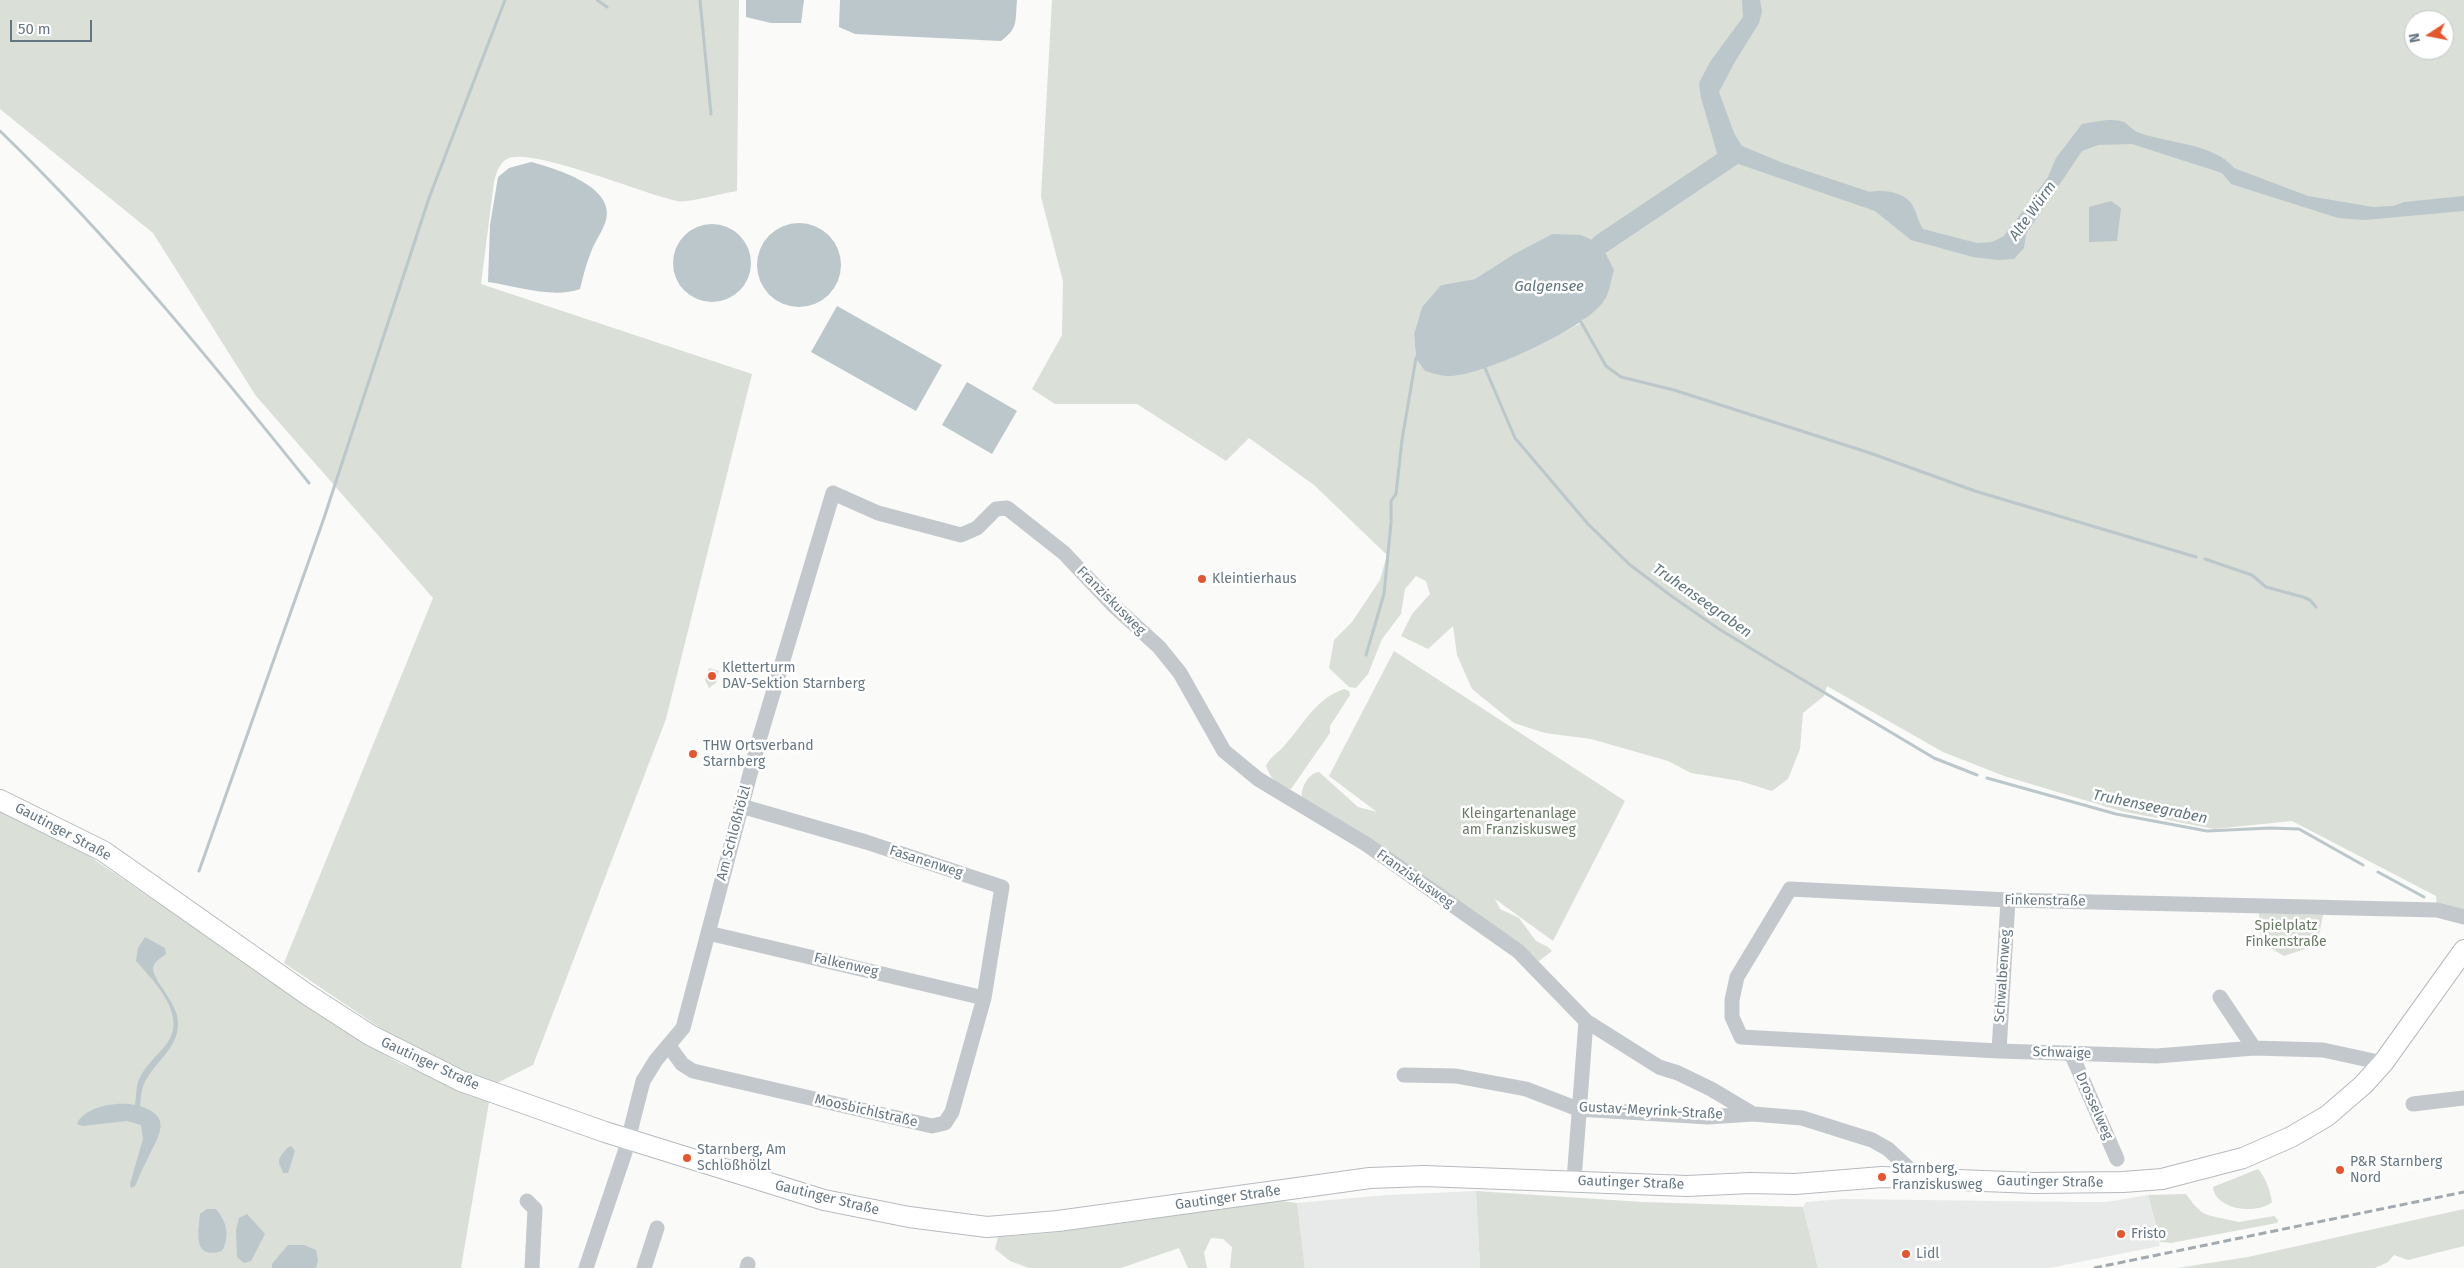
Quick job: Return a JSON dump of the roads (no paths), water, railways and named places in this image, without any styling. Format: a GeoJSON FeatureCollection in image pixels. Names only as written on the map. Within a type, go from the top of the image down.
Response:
{"type":"FeatureCollection","features":[{"type":"Feature","properties":{"kind":"main road","name":"Gautinger Straße"},"geometry":{"type":"LineString","coordinates":[[0,800],[104,851],[308,995],[370,1035],[462,1081],[629,1139],[824,1200],[909,1217],[987,1226],[1058,1221],[1370,1178],[1424,1176],[1574,1180],[1687,1186],[1750,1182],[1795,1184],[1882,1177],[2034,1183],[2123,1182],[2162,1179],[2207,1169],[2270,1148],[2310,1127],[2345,1102],[2383,1063],[2464,950]]}},
{"type":"Feature","properties":{"kind":"street","name":"Am Schloßhölzl"},"geometry":{"type":"LineString","coordinates":[[586,1268],[629,1139],[643,1081],[656,1060],[683,1028],[758,740],[833,493],[878,513],[947,533],[962,536],[977,528]]}},
{"type":"Feature","properties":{"kind":"street","name":"Franziskusweg"},"geometry":{"type":"LineString","coordinates":[[977,528],[996,510],[1007,508],[1064,553],[1114,606],[1159,647],[1180,673],[1224,751],[1258,779],[1366,844],[1518,951],[1586,1022],[1659,1067],[1678,1073],[1711,1089],[1753,1114],[1802,1118],[1872,1140],[1888,1149],[1918,1177]]}},
{"type":"Feature","properties":{"kind":"street","name":"Fasanenweg"},"geometry":{"type":"LineString","coordinates":[[741,806],[866,842],[1002,887],[984,998]]}},
{"type":"Feature","properties":{"kind":"street","name":"Finkenstraße"},"geometry":{"type":"LineString","coordinates":[[1741,1037],[1732,1017],[1732,1000],[1737,977],[1790,889],[2008,900],[2437,910],[2464,917]]}},
{"type":"Feature","properties":{"kind":"street","name":"Schwalbenweg"},"geometry":{"type":"LineString","coordinates":[[1998,1051],[2008,900]]}},
{"type":"Feature","properties":{"kind":"street","name":"Falkenweg"},"geometry":{"type":"LineString","coordinates":[[708,933],[984,998]]}},
{"type":"Feature","properties":{"kind":"street"},"geometry":{"type":"LineString","coordinates":[[2220,997],[2254,1048]]}},
{"type":"Feature","properties":{"kind":"street","name":"Moosbichlstraße"},"geometry":{"type":"LineString","coordinates":[[668,1046],[682,1064],[693,1071],[932,1126],[945,1123],[952,1112],[984,998]]}},
{"type":"Feature","properties":{"kind":"street"},"geometry":{"type":"LineString","coordinates":[[1574,1180],[1586,1022]]}},
{"type":"Feature","properties":{"kind":"street","name":"Schwaige"},"geometry":{"type":"LineString","coordinates":[[1741,1037],[1998,1051],[2157,1056],[2254,1048],[2323,1050],[2383,1063]]}},
{"type":"Feature","properties":{"kind":"street","name":"Drosselweg"},"geometry":{"type":"LineString","coordinates":[[2071,1053],[2117,1159]]}},
{"type":"Feature","properties":{"kind":"street","name":"Gustav-Meyrink-Straße"},"geometry":{"type":"LineString","coordinates":[[1404,1075],[1456,1076],[1517,1087],[1578,1109],[1708,1117],[1753,1114]]}},
{"type":"Feature","properties":{"kind":"street"},"geometry":{"type":"LineString","coordinates":[[2413,1104],[2464,1098]]}},
{"type":"Feature","properties":{"kind":"street"},"geometry":{"type":"LineString","coordinates":[[527,1200],[535,1209],[532,1268]]}},
{"type":"Feature","properties":{"kind":"street"},"geometry":{"type":"LineString","coordinates":[[644,1268],[657,1228]]}},
{"type":"Feature","properties":{"kind":"water"},"geometry":{"type":"Polygon","coordinates":[[[746,0],[804,0],[801,23],[771,23],[746,17],[746,0]]]}},
{"type":"Feature","properties":{"kind":"water"},"geometry":{"type":"Polygon","coordinates":[[[840,0],[1017,0],[1015,23],[1011,32],[1001,41],[855,34],[839,27],[840,0]]]}},
{"type":"Feature","properties":{"kind":"water","name":"Alte Würm"},"geometry":{"type":"Polygon","coordinates":[[[1742,0],[1760,0],[1762,11],[1759,23],[1719,92],[1734,133],[1742,146],[1783,163],[1870,192],[1887,191],[1905,197],[1913,206],[1923,229],[1977,243],[1992,242],[2004,236],[2048,177],[2056,158],[2082,124],[2112,120],[2123,122],[2137,132],[2148,136],[2214,153],[2234,168],[2308,196],[2373,207],[2464,196],[2464,211],[2364,220],[2338,218],[2231,184],[2222,173],[2132,144],[2098,145],[2082,151],[2026,234],[2024,248],[2014,259],[1998,260],[1973,257],[1911,240],[1875,211],[1727,160],[1717,153],[1701,98],[1699,83],[1710,62],[1743,17],[1742,0]]]}},
{"type":"Feature","properties":{"kind":"water"},"geometry":{"type":"Polygon","coordinates":[[[531,162],[553,168],[578,179],[598,194],[605,203],[607,213],[605,223],[589,257],[580,289],[558,293],[535,291],[488,282],[490,225],[498,177],[509,168],[531,162]]]}},
{"type":"Feature","properties":{"kind":"water"},"geometry":{"type":"Polygon","coordinates":[[[2111,201],[2121,208],[2117,241],[2089,242],[2089,207],[2111,201]]]}},
{"type":"Feature","properties":{"kind":"water"},"geometry":{"type":"Polygon","coordinates":[[[799,223],[822,230],[834,242],[841,265],[834,288],[822,300],[799,307],[776,300],[764,288],[757,265],[764,242],[776,230],[799,223]]]}},
{"type":"Feature","properties":{"kind":"water"},"geometry":{"type":"Polygon","coordinates":[[[704,224],[720,224],[734,230],[745,241],[751,255],[751,271],[745,285],[734,296],[720,302],[704,302],[690,296],[679,285],[673,271],[673,255],[679,241],[690,230],[704,224]]]}},
{"type":"Feature","properties":{"kind":"water","name":"Galgensee"},"geometry":{"type":"Polygon","coordinates":[[[1552,234],[1581,235],[1601,244],[1614,270],[1607,296],[1595,310],[1579,323],[1510,359],[1466,374],[1451,376],[1425,371],[1416,358],[1414,334],[1422,307],[1441,285],[1475,279],[1514,254],[1552,234]]]}},
{"type":"Feature","properties":{"kind":"water"},"geometry":{"type":"Polygon","coordinates":[[[837,306],[942,365],[916,411],[811,352],[837,306]]]}},
{"type":"Feature","properties":{"kind":"water"},"geometry":{"type":"Polygon","coordinates":[[[967,382],[1017,411],[992,454],[942,425],[967,382]]]}},
{"type":"Feature","properties":{"kind":"water"},"geometry":{"type":"Polygon","coordinates":[[[145,937],[165,948],[166,954],[156,962],[153,968],[154,974],[175,1008],[178,1024],[174,1041],[148,1076],[142,1089],[140,1106],[150,1110],[157,1116],[160,1121],[160,1128],[156,1142],[135,1186],[131,1188],[130,1184],[143,1139],[141,1125],[127,1121],[82,1126],[77,1124],[87,1113],[103,1106],[135,1105],[137,1086],[142,1073],[168,1042],[173,1031],[171,1009],[166,998],[136,961],[138,948],[145,937]]]}},
{"type":"Feature","properties":{"kind":"water"},"geometry":{"type":"Polygon","coordinates":[[[291,1146],[295,1151],[288,1173],[283,1173],[279,1160],[287,1148],[291,1146]]]}},
{"type":"Feature","properties":{"kind":"water"},"geometry":{"type":"Polygon","coordinates":[[[207,1209],[216,1209],[225,1224],[227,1235],[222,1251],[206,1252],[199,1243],[200,1214],[207,1209]]]}},
{"type":"Feature","properties":{"kind":"water"},"geometry":{"type":"Polygon","coordinates":[[[247,1214],[265,1234],[251,1261],[244,1263],[237,1257],[236,1230],[239,1218],[247,1214]]]}},
{"type":"Feature","properties":{"kind":"water"},"geometry":{"type":"Polygon","coordinates":[[[288,1245],[304,1245],[316,1250],[318,1260],[316,1268],[272,1268],[272,1264],[288,1245]]]}},
{"type":"Feature","properties":{"kind":"waterway"},"geometry":{"type":"LineString","coordinates":[[199,871],[324,518],[429,198],[505,0]]}},
{"type":"Feature","properties":{"kind":"waterway"},"geometry":{"type":"LineString","coordinates":[[597,0],[607,7]]}},
{"type":"Feature","properties":{"kind":"waterway"},"geometry":{"type":"LineString","coordinates":[[700,0],[711,114]]}},
{"type":"Feature","properties":{"kind":"waterway"},"geometry":{"type":"LineString","coordinates":[[0,131],[42,172],[122,258],[198,347],[309,483]]}},
{"type":"Feature","properties":{"kind":"waterway"},"geometry":{"type":"LineString","coordinates":[[1601,244],[1735,154]]}},
{"type":"Feature","properties":{"kind":"waterway"},"geometry":{"type":"LineString","coordinates":[[1581,322],[1606,366],[1621,377],[1674,390],[1870,453],[1975,491],[2196,557]]}},
{"type":"Feature","properties":{"kind":"waterway"},"geometry":{"type":"LineString","coordinates":[[1366,655],[1384,594],[1391,523],[1391,501],[1396,494],[1402,440],[1416,358]]}},
{"type":"Feature","properties":{"kind":"waterway","name":"Truhenseegraben"},"geometry":{"type":"LineString","coordinates":[[1485,368],[1515,438],[1588,524],[1629,564],[1719,629],[1778,665],[1934,758],[1977,775]]}},
{"type":"Feature","properties":{"kind":"waterway"},"geometry":{"type":"LineString","coordinates":[[2205,559],[2252,575],[2266,587],[2310,600],[2316,607]]}},
{"type":"Feature","properties":{"kind":"waterway","name":"Truhenseegraben"},"geometry":{"type":"LineString","coordinates":[[1987,778],[2116,814],[2207,831],[2270,828],[2299,829],[2363,865]]}},
{"type":"Feature","properties":{"kind":"waterway"},"geometry":{"type":"LineString","coordinates":[[2378,872],[2424,897]]}},
{"type":"Feature","properties":{"kind":"railway"},"geometry":{"type":"LineString","coordinates":[[2094,1268],[2464,1192]]}},
{"type":"Feature","properties":{"kind":"place","name":"Kleintierhaus"},"geometry":{"type":"Point","coordinates":[1202,579]}},
{"type":"Feature","properties":{"kind":"place","name":"Kletterturm DAV-Sektion Starnberg"},"geometry":{"type":"Point","coordinates":[712,676]}},
{"type":"Feature","properties":{"kind":"place","name":"THW Ortsverband Starnberg"},"geometry":{"type":"Point","coordinates":[693,754]}},
{"type":"Feature","properties":{"kind":"place","name":"Starnberg, Am Schloßhölzl"},"geometry":{"type":"Point","coordinates":[687,1158]}},
{"type":"Feature","properties":{"kind":"place","name":"P&R Starnberg Nord"},"geometry":{"type":"Point","coordinates":[2340,1170]}},
{"type":"Feature","properties":{"kind":"place","name":"Starnberg, Franziskusweg"},"geometry":{"type":"Point","coordinates":[1882,1177]}},
{"type":"Feature","properties":{"kind":"place","name":"Fristo"},"geometry":{"type":"Point","coordinates":[2121,1234]}},
{"type":"Feature","properties":{"kind":"place","name":"Lidl"},"geometry":{"type":"Point","coordinates":[1906,1254]}},
{"type":"Feature","properties":{"kind":"park label","name":"Kleingartenanlage am Franziskusweg"},"geometry":{"type":"Point","coordinates":[1519,822]}},
{"type":"Feature","properties":{"kind":"park label","name":"Spielplatz Finkenstraße"},"geometry":{"type":"Point","coordinates":[2286,934]}}]}
